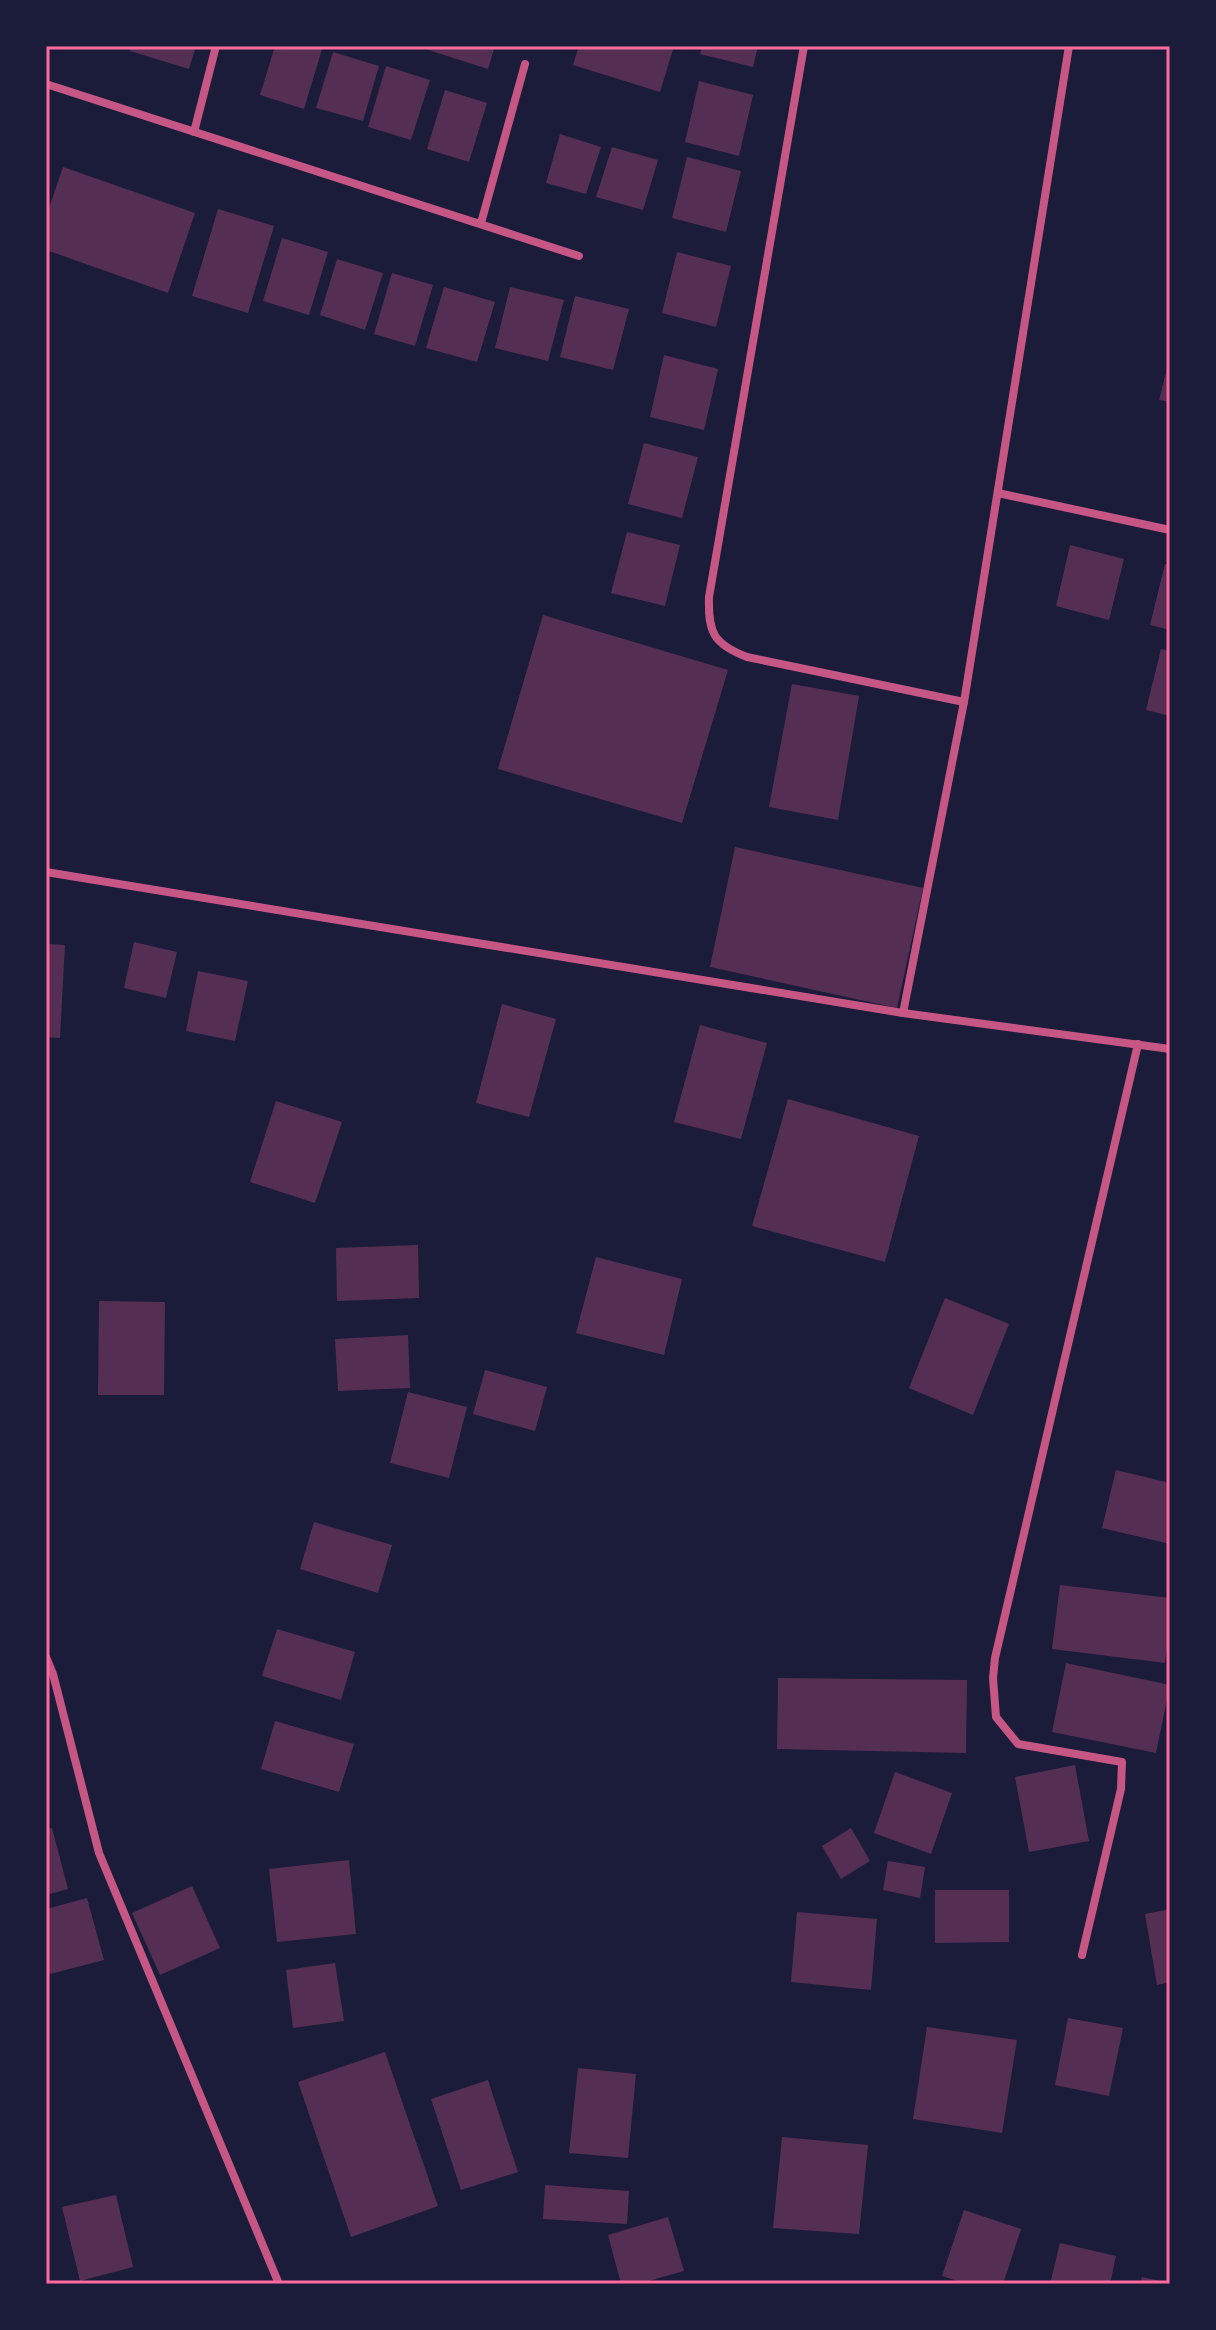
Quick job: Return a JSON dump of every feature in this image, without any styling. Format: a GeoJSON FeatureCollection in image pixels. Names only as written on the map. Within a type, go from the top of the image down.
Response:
{"type":"FeatureCollection","features":[{"type":"Feature","properties":{"kind":"street"},"geometry":{"type":"LineString","coordinates":[[194,132],[216,46]]}},
{"type":"Feature","properties":{"kind":"street"},"geometry":{"type":"LineString","coordinates":[[804,46],[709,597],[708,621],[715,639],[728,650],[747,657],[964,702]]}},
{"type":"Feature","properties":{"kind":"street"},"geometry":{"type":"LineString","coordinates":[[903,1013],[964,702],[1069,46]]}},
{"type":"Feature","properties":{"kind":"street"},"geometry":{"type":"LineString","coordinates":[[481,223],[525,64]]}},
{"type":"Feature","properties":{"kind":"street"},"geometry":{"type":"LineString","coordinates":[[46,84],[579,256]]}},
{"type":"Feature","properties":{"kind":"street"},"geometry":{"type":"LineString","coordinates":[[998,493],[1170,530]]}},
{"type":"Feature","properties":{"kind":"street"},"geometry":{"type":"LineString","coordinates":[[46,872],[903,1013],[1170,1049]]}},
{"type":"Feature","properties":{"kind":"street"},"geometry":{"type":"LineString","coordinates":[[1082,1955],[1121,1789],[1122,1762],[1018,1744],[996,1717],[993,1678],[1138,1044]]}},
{"type":"Feature","properties":{"kind":"street"},"geometry":{"type":"LineString","coordinates":[[46,1657],[99,1853],[279,2284]]}},
{"type":"Feature","properties":{"kind":"building"},"geometry":{"type":"Polygon","coordinates":[[[131,46],[196,46],[189,69],[130,51],[131,46]]]}},
{"type":"Feature","properties":{"kind":"building"},"geometry":{"type":"Polygon","coordinates":[[[275,46],[323,46],[304,109],[260,95],[275,46]]]}},
{"type":"Feature","properties":{"kind":"building"},"geometry":{"type":"Polygon","coordinates":[[[416,46],[495,46],[488,69],[416,46]]]}},
{"type":"Feature","properties":{"kind":"building"},"geometry":{"type":"Polygon","coordinates":[[[579,46],[674,46],[660,92],[573,65],[579,46]]]}},
{"type":"Feature","properties":{"kind":"building"},"geometry":{"type":"Polygon","coordinates":[[[702,46],[758,46],[753,67],[700,54],[702,46]]]}},
{"type":"Feature","properties":{"kind":"building"},"geometry":{"type":"Polygon","coordinates":[[[333,52],[379,66],[363,121],[316,108],[333,52]]]}},
{"type":"Feature","properties":{"kind":"building"},"geometry":{"type":"Polygon","coordinates":[[[386,66],[430,80],[411,140],[368,127],[386,66]]]}},
{"type":"Feature","properties":{"kind":"building"},"geometry":{"type":"Polygon","coordinates":[[[699,81],[753,95],[739,156],[685,142],[699,81]]]}},
{"type":"Feature","properties":{"kind":"building"},"geometry":{"type":"Polygon","coordinates":[[[445,90],[487,103],[469,162],[427,149],[445,90]]]}},
{"type":"Feature","properties":{"kind":"building"},"geometry":{"type":"Polygon","coordinates":[[[560,134],[601,147],[586,194],[546,183],[560,134]]]}},
{"type":"Feature","properties":{"kind":"building"},"geometry":{"type":"Polygon","coordinates":[[[612,147],[658,160],[643,210],[596,197],[612,147]]]}},
{"type":"Feature","properties":{"kind":"building"},"geometry":{"type":"Polygon","coordinates":[[[687,157],[741,171],[726,232],[672,218],[687,157]]]}},
{"type":"Feature","properties":{"kind":"building"},"geometry":{"type":"Polygon","coordinates":[[[63,167],[195,213],[168,293],[46,250],[46,217],[63,167]]]}},
{"type":"Feature","properties":{"kind":"building"},"geometry":{"type":"Polygon","coordinates":[[[218,209],[274,226],[248,313],[192,296],[218,209]]]}},
{"type":"Feature","properties":{"kind":"building"},"geometry":{"type":"Polygon","coordinates":[[[282,238],[328,252],[309,315],[263,301],[282,238]]]}},
{"type":"Feature","properties":{"kind":"building"},"geometry":{"type":"Polygon","coordinates":[[[677,252],[731,266],[716,327],[662,313],[677,252]]]}},
{"type":"Feature","properties":{"kind":"building"},"geometry":{"type":"Polygon","coordinates":[[[337,259],[383,273],[365,330],[320,315],[337,259]]]}},
{"type":"Feature","properties":{"kind":"building"},"geometry":{"type":"Polygon","coordinates":[[[392,273],[433,285],[415,346],[374,334],[392,273]]]}},
{"type":"Feature","properties":{"kind":"building"},"geometry":{"type":"Polygon","coordinates":[[[444,287],[495,302],[477,362],[426,348],[444,287]]]}},
{"type":"Feature","properties":{"kind":"building"},"geometry":{"type":"Polygon","coordinates":[[[510,287],[564,300],[548,361],[495,348],[510,287]]]}},
{"type":"Feature","properties":{"kind":"building"},"geometry":{"type":"Polygon","coordinates":[[[575,296],[629,309],[613,370],[560,357],[575,296]]]}},
{"type":"Feature","properties":{"kind":"building"},"geometry":{"type":"Polygon","coordinates":[[[664,355],[718,369],[704,430],[650,417],[664,355]]]}},
{"type":"Feature","properties":{"kind":"building"},"geometry":{"type":"Polygon","coordinates":[[[1170,361],[1170,402],[1159,400],[1170,361]]]}},
{"type":"Feature","properties":{"kind":"building"},"geometry":{"type":"Polygon","coordinates":[[[644,443],[698,457],[682,518],[628,504],[644,443]]]}},
{"type":"Feature","properties":{"kind":"building"},"geometry":{"type":"Polygon","coordinates":[[[627,532],[680,545],[665,606],[611,593],[627,532]]]}},
{"type":"Feature","properties":{"kind":"building"},"geometry":{"type":"Polygon","coordinates":[[[1070,545],[1124,559],[1109,620],[1056,606],[1070,545]]]}},
{"type":"Feature","properties":{"kind":"building"},"geometry":{"type":"Polygon","coordinates":[[[1165,564],[1170,565],[1170,630],[1150,625],[1165,564]]]}},
{"type":"Feature","properties":{"kind":"building"},"geometry":{"type":"Polygon","coordinates":[[[543,615],[728,670],[682,823],[498,769],[543,615]]]}},
{"type":"Feature","properties":{"kind":"building"},"geometry":{"type":"Polygon","coordinates":[[[1161,649],[1170,651],[1170,716],[1146,710],[1161,649]]]}},
{"type":"Feature","properties":{"kind":"building"},"geometry":{"type":"Polygon","coordinates":[[[792,684],[859,696],[838,820],[769,807],[792,684]]]}},
{"type":"Feature","properties":{"kind":"building"},"geometry":{"type":"Polygon","coordinates":[[[735,847],[923,888],[897,1008],[710,967],[735,847]]]}},
{"type":"Feature","properties":{"kind":"building"},"geometry":{"type":"Polygon","coordinates":[[[134,942],[177,952],[166,998],[124,988],[134,942]]]}},
{"type":"Feature","properties":{"kind":"building"},"geometry":{"type":"Polygon","coordinates":[[[46,944],[65,945],[60,1038],[46,1037],[46,944]]]}},
{"type":"Feature","properties":{"kind":"building"},"geometry":{"type":"Polygon","coordinates":[[[198,971],[248,981],[235,1041],[186,1031],[198,971]]]}},
{"type":"Feature","properties":{"kind":"building"},"geometry":{"type":"Polygon","coordinates":[[[502,1004],[556,1019],[529,1117],[476,1103],[502,1004]]]}},
{"type":"Feature","properties":{"kind":"building"},"geometry":{"type":"Polygon","coordinates":[[[700,1025],[767,1043],[741,1139],[674,1122],[700,1025]]]}},
{"type":"Feature","properties":{"kind":"building"},"geometry":{"type":"Polygon","coordinates":[[[788,1099],[919,1136],[885,1262],[752,1226],[788,1099]]]}},
{"type":"Feature","properties":{"kind":"building"},"geometry":{"type":"Polygon","coordinates":[[[276,1101],[342,1122],[315,1203],[250,1182],[276,1101]]]}},
{"type":"Feature","properties":{"kind":"building"},"geometry":{"type":"Polygon","coordinates":[[[418,1245],[419,1298],[337,1301],[336,1248],[418,1245]]]}},
{"type":"Feature","properties":{"kind":"building"},"geometry":{"type":"Polygon","coordinates":[[[596,1257],[682,1279],[664,1355],[576,1333],[596,1257]]]}},
{"type":"Feature","properties":{"kind":"building"},"geometry":{"type":"Polygon","coordinates":[[[945,1298],[1009,1324],[973,1415],[909,1388],[945,1298]]]}},
{"type":"Feature","properties":{"kind":"building"},"geometry":{"type":"Polygon","coordinates":[[[99,1301],[165,1302],[164,1395],[98,1395],[99,1301]]]}},
{"type":"Feature","properties":{"kind":"building"},"geometry":{"type":"Polygon","coordinates":[[[408,1335],[410,1388],[338,1391],[335,1339],[408,1335]]]}},
{"type":"Feature","properties":{"kind":"building"},"geometry":{"type":"Polygon","coordinates":[[[485,1370],[547,1387],[535,1431],[473,1414],[485,1370]]]}},
{"type":"Feature","properties":{"kind":"building"},"geometry":{"type":"Polygon","coordinates":[[[408,1392],[467,1407],[449,1478],[390,1463],[408,1392]]]}},
{"type":"Feature","properties":{"kind":"building"},"geometry":{"type":"Polygon","coordinates":[[[1116,1470],[1170,1483],[1170,1544],[1102,1528],[1116,1470]]]}},
{"type":"Feature","properties":{"kind":"building"},"geometry":{"type":"Polygon","coordinates":[[[314,1522],[392,1545],[378,1593],[300,1569],[314,1522]]]}},
{"type":"Feature","properties":{"kind":"building"},"geometry":{"type":"Polygon","coordinates":[[[1060,1585],[1170,1598],[1165,1663],[1052,1649],[1060,1585]]]}},
{"type":"Feature","properties":{"kind":"building"},"geometry":{"type":"Polygon","coordinates":[[[277,1629],[355,1652],[341,1700],[262,1676],[277,1629]]]}},
{"type":"Feature","properties":{"kind":"building"},"geometry":{"type":"Polygon","coordinates":[[[1066,1663],[1170,1685],[1156,1753],[1052,1732],[1066,1663]]]}},
{"type":"Feature","properties":{"kind":"building"},"geometry":{"type":"Polygon","coordinates":[[[778,1678],[967,1680],[966,1753],[777,1749],[778,1678]]]}},
{"type":"Feature","properties":{"kind":"building"},"geometry":{"type":"Polygon","coordinates":[[[275,1721],[354,1744],[339,1792],[261,1769],[275,1721]]]}},
{"type":"Feature","properties":{"kind":"building"},"geometry":{"type":"Polygon","coordinates":[[[1075,1765],[1089,1841],[1029,1852],[1015,1777],[1075,1765]]]}},
{"type":"Feature","properties":{"kind":"building"},"geometry":{"type":"Polygon","coordinates":[[[895,1772],[952,1793],[931,1854],[874,1833],[895,1772]]]}},
{"type":"Feature","properties":{"kind":"building"},"geometry":{"type":"Polygon","coordinates":[[[52,1828],[68,1889],[46,1895],[46,1829],[52,1828]]]}},
{"type":"Feature","properties":{"kind":"building"},"geometry":{"type":"Polygon","coordinates":[[[851,1828],[870,1861],[841,1879],[822,1846],[851,1828]]]}},
{"type":"Feature","properties":{"kind":"building"},"geometry":{"type":"Polygon","coordinates":[[[349,1860],[356,1934],[277,1942],[269,1869],[349,1860]]]}},
{"type":"Feature","properties":{"kind":"building"},"geometry":{"type":"Polygon","coordinates":[[[888,1861],[925,1867],[920,1898],[883,1890],[888,1861]]]}},
{"type":"Feature","properties":{"kind":"building"},"geometry":{"type":"Polygon","coordinates":[[[192,1886],[220,1948],[160,1975],[132,1913],[192,1886]]]}},
{"type":"Feature","properties":{"kind":"building"},"geometry":{"type":"Polygon","coordinates":[[[935,1890],[1009,1890],[1009,1942],[935,1943],[935,1890]]]}},
{"type":"Feature","properties":{"kind":"building"},"geometry":{"type":"Polygon","coordinates":[[[87,1898],[104,1960],[46,1975],[46,1909],[87,1898]]]}},
{"type":"Feature","properties":{"kind":"building"},"geometry":{"type":"Polygon","coordinates":[[[1170,1909],[1170,1982],[1157,1985],[1145,1914],[1170,1909]]]}},
{"type":"Feature","properties":{"kind":"building"},"geometry":{"type":"Polygon","coordinates":[[[797,1912],[877,1919],[871,1990],[791,1982],[797,1912]]]}},
{"type":"Feature","properties":{"kind":"building"},"geometry":{"type":"Polygon","coordinates":[[[335,1963],[344,2021],[293,2028],[286,1970],[335,1963]]]}},
{"type":"Feature","properties":{"kind":"building"},"geometry":{"type":"Polygon","coordinates":[[[1068,2018],[1123,2028],[1109,2096],[1055,2085],[1068,2018]]]}},
{"type":"Feature","properties":{"kind":"building"},"geometry":{"type":"Polygon","coordinates":[[[927,2027],[1017,2040],[1002,2133],[913,2119],[927,2027]]]}},
{"type":"Feature","properties":{"kind":"building"},"geometry":{"type":"Polygon","coordinates":[[[385,2052],[438,2206],[351,2237],[298,2082],[385,2052]]]}},
{"type":"Feature","properties":{"kind":"building"},"geometry":{"type":"Polygon","coordinates":[[[578,2068],[636,2074],[628,2158],[569,2153],[578,2068]]]}},
{"type":"Feature","properties":{"kind":"building"},"geometry":{"type":"Polygon","coordinates":[[[488,2080],[518,2172],[461,2190],[431,2099],[488,2080]]]}},
{"type":"Feature","properties":{"kind":"building"},"geometry":{"type":"Polygon","coordinates":[[[782,2137],[868,2145],[859,2234],[773,2228],[782,2137]]]}},
{"type":"Feature","properties":{"kind":"building"},"geometry":{"type":"Polygon","coordinates":[[[545,2185],[629,2191],[627,2224],[543,2219],[545,2185]]]}},
{"type":"Feature","properties":{"kind":"building"},"geometry":{"type":"Polygon","coordinates":[[[116,2195],[133,2267],[80,2281],[62,2207],[116,2195]]]}},
{"type":"Feature","properties":{"kind":"building"},"geometry":{"type":"Polygon","coordinates":[[[964,2210],[1021,2229],[1003,2284],[967,2284],[942,2276],[964,2210]]]}},
{"type":"Feature","properties":{"kind":"building"},"geometry":{"type":"Polygon","coordinates":[[[668,2217],[684,2271],[638,2284],[621,2284],[608,2235],[668,2217]]]}},
{"type":"Feature","properties":{"kind":"building"},"geometry":{"type":"Polygon","coordinates":[[[1060,2243],[1116,2256],[1110,2284],[1050,2284],[1060,2243]]]}},
{"type":"Feature","properties":{"kind":"building"},"geometry":{"type":"Polygon","coordinates":[[[1142,2277],[1169,2283],[1169,2284],[1140,2284],[1142,2277]]]}}]}
